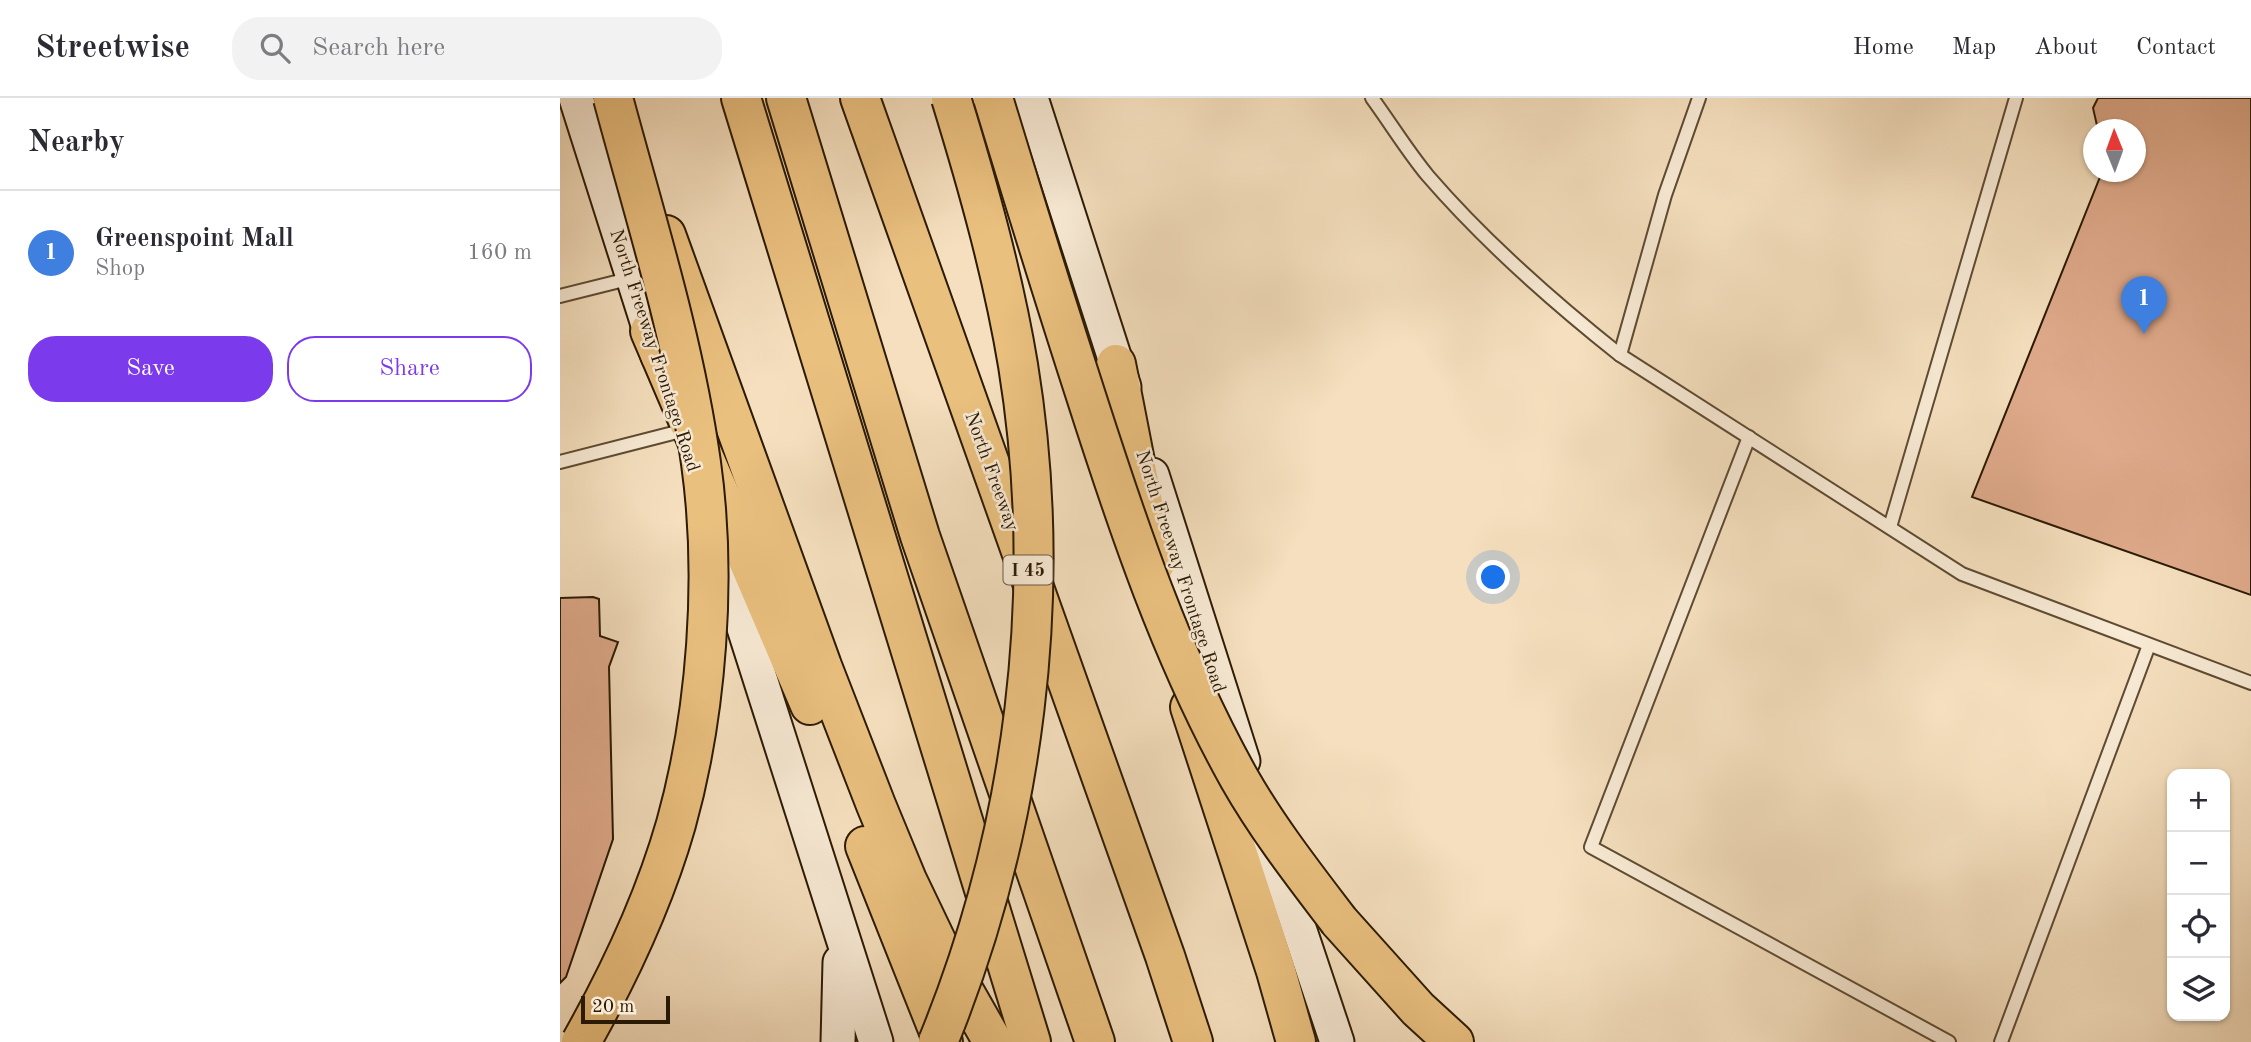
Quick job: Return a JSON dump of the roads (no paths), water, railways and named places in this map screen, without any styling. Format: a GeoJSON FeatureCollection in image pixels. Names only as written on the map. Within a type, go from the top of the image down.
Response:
{"type":"FeatureCollection","features":[{"type":"Feature","properties":{"kind":"highway"},"geometry":{"type":"LineString","coordinates":[[581,1042],[608,995],[643,919],[676,824],[697,726],[706,639],[709,556],[699,449],[675,331],[615,98]]}},
{"type":"Feature","properties":{"kind":"highway"},"geometry":{"type":"LineString","coordinates":[[615,98],[821,666],[876,805],[907,880],[941,951],[993,1042]]}},
{"type":"Feature","properties":{"kind":"highway"},"geometry":{"type":"LineString","coordinates":[[741,98],[1031,1042]]}},
{"type":"Feature","properties":{"kind":"highway"},"geometry":{"type":"LineString","coordinates":[[786,98],[920,536],[1095,1042]]}},
{"type":"Feature","properties":{"kind":"highway","name":"North Freeway"},"geometry":{"type":"LineString","coordinates":[[860,98],[1161,943],[1193,1042]]}},
{"type":"Feature","properties":{"kind":"highway"},"geometry":{"type":"LineString","coordinates":[[941,1042],[974,941],[1011,795],[1026,698],[1032,641],[1033,593],[1030,476],[1010,319],[993,247],[951,98]]}},
{"type":"Feature","properties":{"kind":"highway"},"geometry":{"type":"LineString","coordinates":[[993,98],[1117,494],[1154,594],[1205,713],[1241,780],[1294,861],[1339,921],[1418,1009],[1454,1042]]}},
{"type":"Feature","properties":{"kind":"highway"},"geometry":{"type":"LineString","coordinates":[[650,331],[809,702],[941,1042]]}},
{"type":"Feature","properties":{"kind":"highway"},"geometry":{"type":"LineString","coordinates":[[1116,364],[1171,648],[1276,971],[1296,1042]]}},
{"type":"Feature","properties":{"kind":"main road","name":"North Freeway Frontage Road"},"geometry":{"type":"LineString","coordinates":[[576,98],[876,1042]]}},
{"type":"Feature","properties":{"kind":"main road","name":"North Freeway Frontage Road"},"geometry":{"type":"LineString","coordinates":[[1031,98],[1240,751],[1337,1042]]}},
{"type":"Feature","properties":{"kind":"main road"},"geometry":{"type":"LineString","coordinates":[[835,918],[841,974],[838,1042]]}},
{"type":"Feature","properties":{"kind":"lane"},"geometry":{"type":"LineString","coordinates":[[1372,98],[1427,174],[1466,216],[1569,314],[1620,355],[1962,574],[2251,683]]}},
{"type":"Feature","properties":{"kind":"lane"},"geometry":{"type":"LineString","coordinates":[[1620,355],[1665,195],[1699,98]]}},
{"type":"Feature","properties":{"kind":"lane"},"geometry":{"type":"LineString","coordinates":[[1889,527],[2016,98]]}},
{"type":"Feature","properties":{"kind":"lane"},"geometry":{"type":"LineString","coordinates":[[560,296],[633,278]]}},
{"type":"Feature","properties":{"kind":"lane"},"geometry":{"type":"LineString","coordinates":[[560,462],[681,431]]}},
{"type":"Feature","properties":{"kind":"lane"},"geometry":{"type":"LineString","coordinates":[[1749,437],[1591,847],[1949,1042]]}},
{"type":"Feature","properties":{"kind":"lane"},"geometry":{"type":"LineString","coordinates":[[2001,1042],[2149,645]]}},
{"type":"Feature","properties":{"kind":"place","name":"Greenspoint Mall"},"geometry":{"type":"Point","coordinates":[2144,334]}}]}
